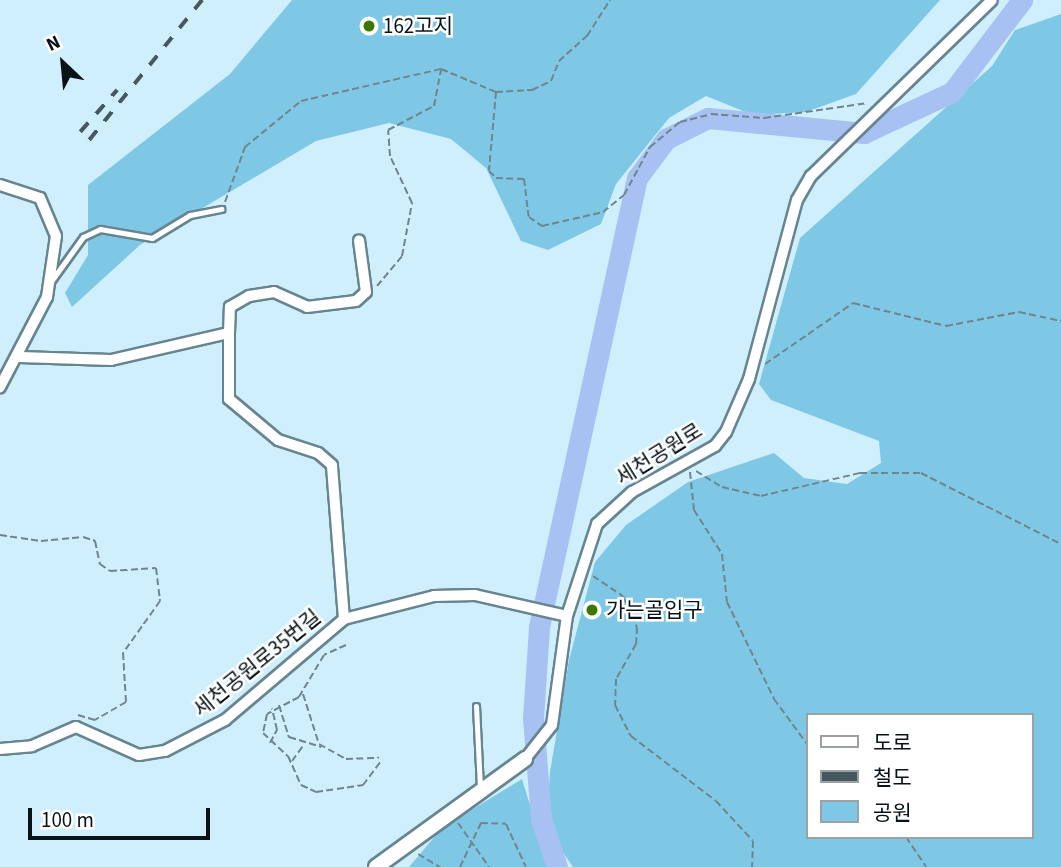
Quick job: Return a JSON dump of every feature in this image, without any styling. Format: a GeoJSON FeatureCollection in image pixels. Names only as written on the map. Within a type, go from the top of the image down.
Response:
{"type":"FeatureCollection","features":[{"type":"Feature","properties":{"kind":"street","name":"세천공원로"},"geometry":{"type":"LineString","coordinates":[[526,759],[552,725],[564,615],[597,524],[632,492],[689,462],[726,432],[749,379],[797,200],[840,146],[884,107],[992,0]]}},
{"type":"Feature","properties":{"kind":"street"},"geometry":{"type":"LineString","coordinates":[[0,185],[40,198],[56,236],[50,282],[20,357],[0,387]]}},
{"type":"Feature","properties":{"kind":"street"},"geometry":{"type":"LineString","coordinates":[[359,240],[366,292]]}},
{"type":"Feature","properties":{"kind":"street","name":"세천공원로35번길"},"geometry":{"type":"LineString","coordinates":[[344,619],[331,465],[318,453],[278,440],[229,398],[230,307],[249,296],[274,292],[307,307],[332,308],[366,292]]}},
{"type":"Feature","properties":{"kind":"street"},"geometry":{"type":"LineString","coordinates":[[20,357],[111,360],[229,333]]}},
{"type":"Feature","properties":{"kind":"street","name":"세천공원로35번길"},"geometry":{"type":"LineString","coordinates":[[71,728],[139,755],[165,751],[225,720],[344,619],[434,596],[475,595],[564,615]]}},
{"type":"Feature","properties":{"kind":"street"},"geometry":{"type":"LineString","coordinates":[[0,749],[32,746],[71,728]]}},
{"type":"Feature","properties":{"kind":"street"},"geometry":{"type":"LineString","coordinates":[[376,867],[526,759]]}},
{"type":"Feature","properties":{"kind":"lane"},"geometry":{"type":"LineString","coordinates":[[50,282],[83,237],[100,229],[152,238],[190,215],[221,209]]}},
{"type":"Feature","properties":{"kind":"lane"},"geometry":{"type":"LineString","coordinates":[[476,706],[480,790]]}},
{"type":"Feature","properties":{"kind":"path"},"geometry":{"type":"LineString","coordinates":[[221,209],[245,147],[301,101],[441,69],[496,92],[532,90],[551,81],[559,61],[587,36],[610,0]]}},
{"type":"Feature","properties":{"kind":"path"},"geometry":{"type":"LineString","coordinates":[[366,292],[382,283],[402,256],[412,203],[390,156],[388,130],[435,106],[441,69]]}},
{"type":"Feature","properties":{"kind":"path"},"geometry":{"type":"LineString","coordinates":[[496,92],[489,171],[496,178],[524,179],[529,217],[542,226],[603,212],[624,195],[650,148],[680,122],[711,114],[764,118],[872,102]]}},
{"type":"Feature","properties":{"kind":"path"},"geometry":{"type":"LineString","coordinates":[[749,379],[779,349],[853,303],[946,326],[1019,312],[1061,321]]}},
{"type":"Feature","properties":{"kind":"path"},"geometry":{"type":"LineString","coordinates":[[689,462],[722,487],[761,496],[860,473],[920,473],[1061,544]]}},
{"type":"Feature","properties":{"kind":"path"},"geometry":{"type":"LineString","coordinates":[[689,462],[694,510],[722,554],[727,602],[774,699],[806,743]]}},
{"type":"Feature","properties":{"kind":"path"},"geometry":{"type":"LineString","coordinates":[[0,535],[41,541],[83,537],[95,541],[100,564],[110,571],[156,568],[160,601],[123,653],[126,702],[95,720],[82,713],[71,728]]}},
{"type":"Feature","properties":{"kind":"path"},"geometry":{"type":"LineString","coordinates":[[580,567],[624,596],[637,626],[636,644],[616,679],[615,705],[631,736],[716,801],[753,841],[752,867]]}},
{"type":"Feature","properties":{"kind":"path"},"geometry":{"type":"LineString","coordinates":[[322,747],[305,716],[303,693],[324,655],[346,645]]}},
{"type":"Feature","properties":{"kind":"path"},"geometry":{"type":"LineString","coordinates":[[279,704],[289,737],[303,745],[322,747],[346,759],[380,759],[363,785],[316,792],[301,785],[291,762],[270,744],[262,726],[272,708],[279,704],[303,693]]}},
{"type":"Feature","properties":{"kind":"path"},"geometry":{"type":"LineString","coordinates":[[270,744],[277,730],[272,708]]}},
{"type":"Feature","properties":{"kind":"path"},"geometry":{"type":"LineString","coordinates":[[291,762],[303,745]]}},
{"type":"Feature","properties":{"kind":"path"},"geometry":{"type":"LineString","coordinates":[[455,819],[489,867]]}},
{"type":"Feature","properties":{"kind":"path"},"geometry":{"type":"LineString","coordinates":[[460,867],[470,839],[481,823],[506,824],[526,867]]}},
{"type":"Feature","properties":{"kind":"path"},"geometry":{"type":"LineString","coordinates":[[907,839],[926,867]]}},
{"type":"Feature","properties":{"kind":"path"},"geometry":{"type":"LineString","coordinates":[[398,849],[431,857],[440,867]]}},
{"type":"Feature","properties":{"kind":"green space"},"geometry":{"type":"Polygon","coordinates":[[[292,0],[940,0],[856,94],[806,112],[753,115],[706,96],[669,118],[616,184],[601,224],[548,250],[521,241],[486,168],[451,139],[389,123],[316,141],[140,245],[72,307],[65,293],[88,255],[88,185],[230,74],[292,0]]]}},
{"type":"Feature","properties":{"kind":"green space"},"geometry":{"type":"Polygon","coordinates":[[[1061,14],[1061,867],[573,867],[559,847],[548,801],[550,772],[569,660],[595,562],[626,525],[688,482],[774,453],[804,478],[847,484],[881,463],[879,441],[771,400],[759,384],[800,238],[992,66],[1015,30],[1061,14]]]}},
{"type":"Feature","properties":{"kind":"green space"},"geometry":{"type":"Polygon","coordinates":[[[522,779],[549,867],[409,867],[442,828],[522,779]]]}},
{"type":"Feature","properties":{"kind":"waterway"},"geometry":{"type":"LineString","coordinates":[[557,867],[541,819],[533,718],[539,627],[637,178],[666,139],[708,118],[864,133],[952,92],[1022,0]]}},
{"type":"Feature","properties":{"kind":"railway"},"geometry":{"type":"LineString","coordinates":[[89,140],[202,0]]}},
{"type":"Feature","properties":{"kind":"railway"},"geometry":{"type":"LineString","coordinates":[[80,132],[117,90]]}},
{"type":"Feature","properties":{"kind":"place","name":"162고지"},"geometry":{"type":"Point","coordinates":[369,26]}},
{"type":"Feature","properties":{"kind":"place","name":"가는골입구"},"geometry":{"type":"Point","coordinates":[592,610]}}]}
